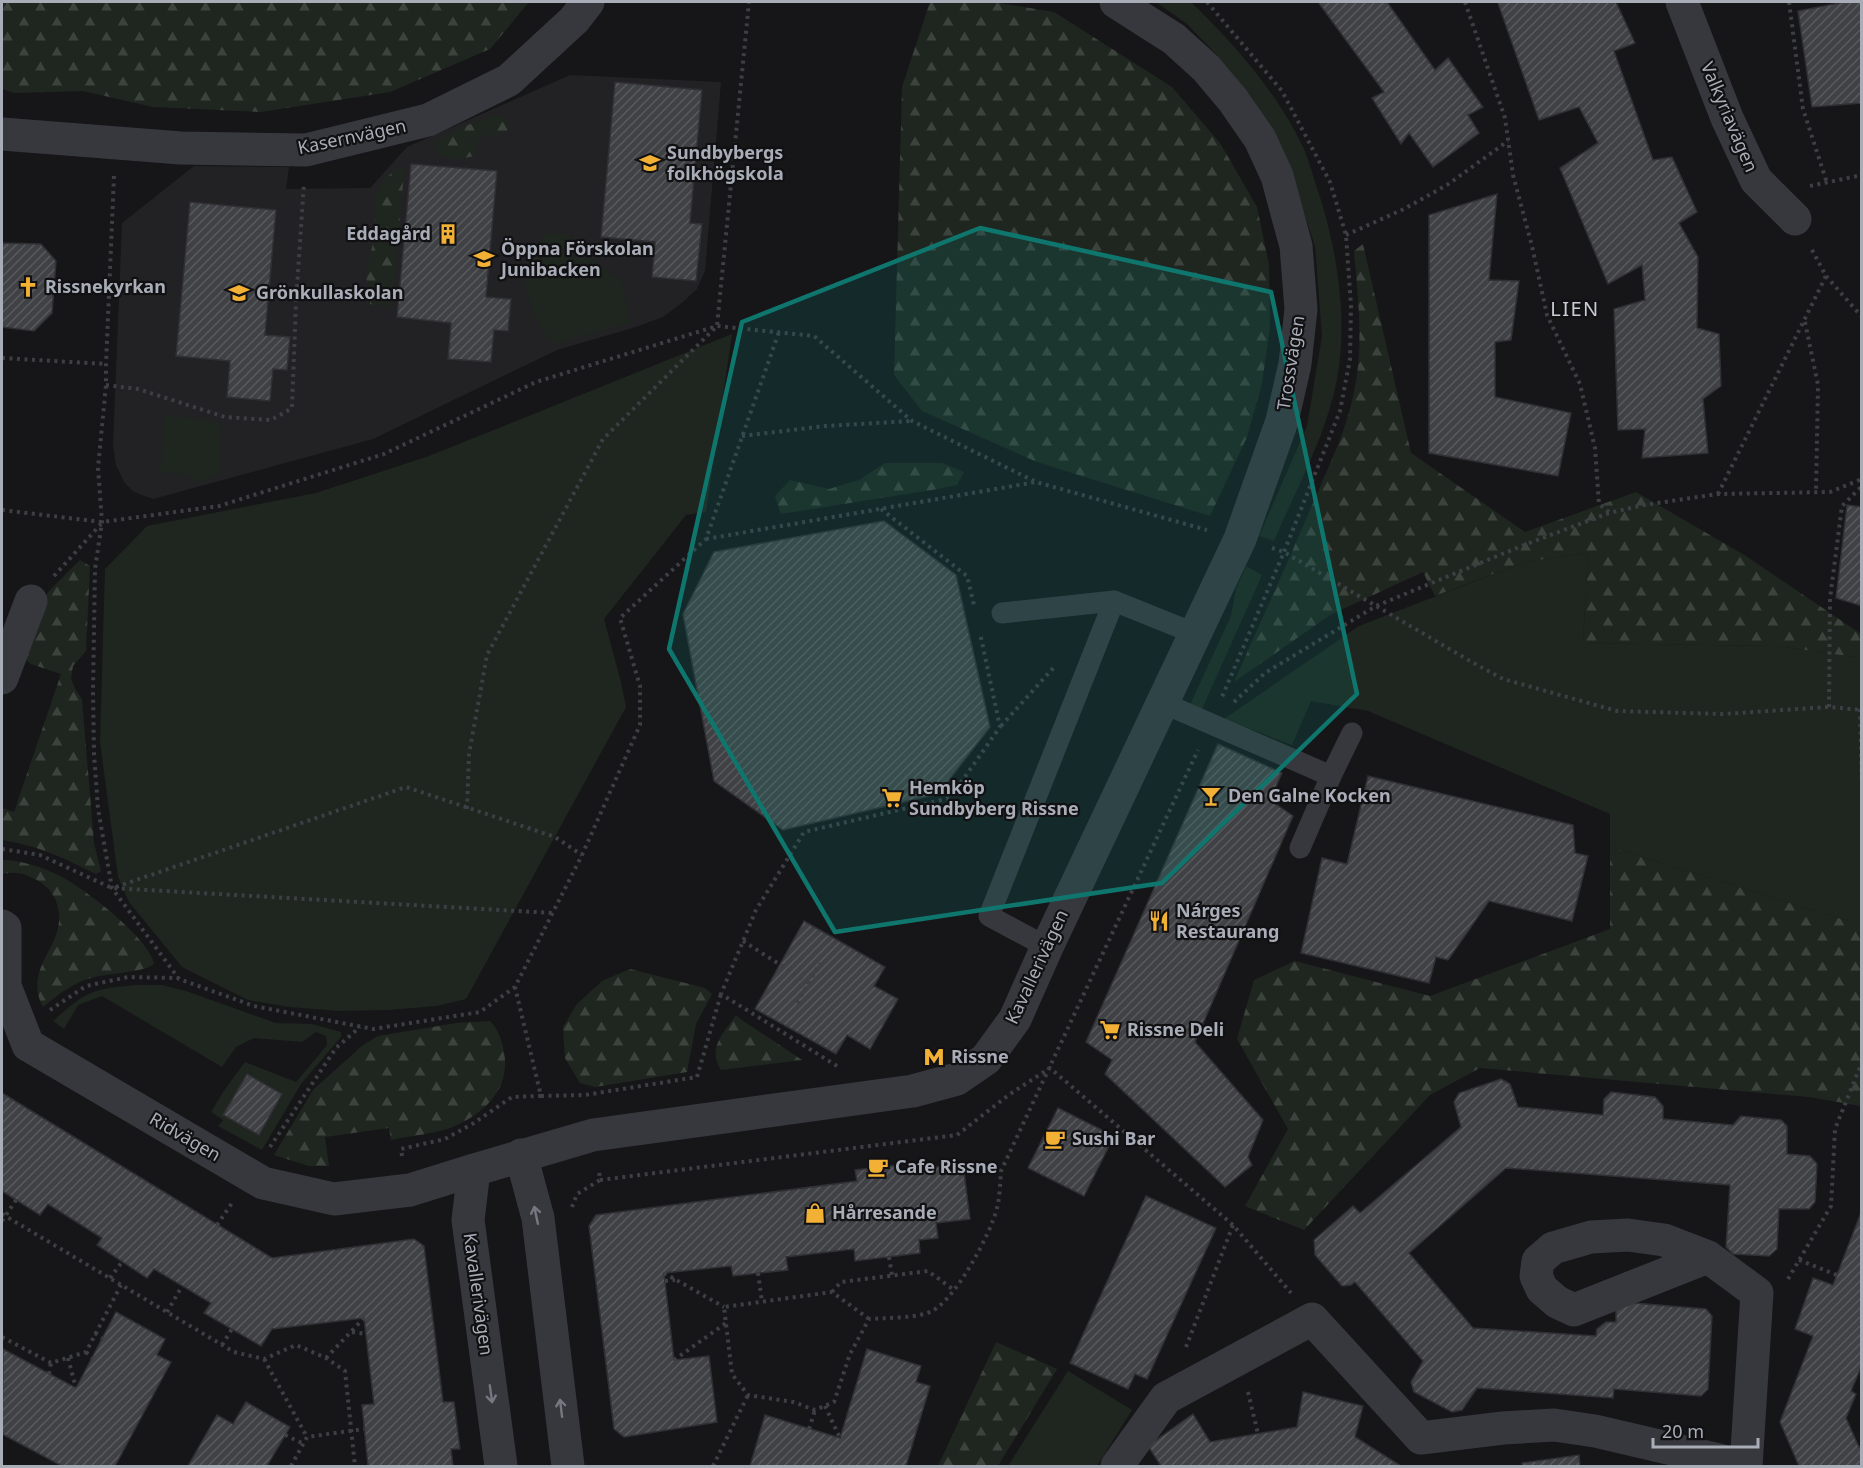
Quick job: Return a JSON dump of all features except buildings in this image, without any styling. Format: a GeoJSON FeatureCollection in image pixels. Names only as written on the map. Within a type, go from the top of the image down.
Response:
{"type":"FeatureCollection","features":[{"type":"Feature","properties":{"kind":"street","name":"Kasernvägen"},"geometry":{"type":"LineString","coordinates":[[2,134],[181,148],[306,150],[428,120],[509,80],[574,20],[588,2]]}},
{"type":"Feature","properties":{"kind":"street","name":"Trossvägen"},"geometry":{"type":"LineString","coordinates":[[1116,2],[1174,39],[1206,68],[1233,100],[1260,139],[1277,176],[1296,246],[1301,309],[1295,364],[1282,421],[1240,539],[1196,634]]}},
{"type":"Feature","properties":{"kind":"street","name":"Valkyriavägen"},"geometry":{"type":"LineString","coordinates":[[1682,2],[1727,118],[1755,180],[1795,219]]}},
{"type":"Feature","properties":{"kind":"street"},"geometry":{"type":"LineString","coordinates":[[2,678],[31,601]]}},
{"type":"Feature","properties":{"kind":"street","name":"Kavallerivägen"},"geometry":{"type":"LineString","coordinates":[[501,1467],[468,1220],[474,1170],[593,1134],[913,1091],[957,1079],[986,1059],[1015,1019],[1196,634]]}},
{"type":"Feature","properties":{"kind":"street","name":"Ridvägen"},"geometry":{"type":"LineString","coordinates":[[2,926],[5,928],[5,986],[28,1045],[263,1183],[334,1199],[410,1190],[474,1170]]}},
{"type":"Feature","properties":{"kind":"street"},"geometry":{"type":"LineString","coordinates":[[521,1155],[538,1218],[568,1467]]}},
{"type":"Feature","properties":{"kind":"street"},"geometry":{"type":"LineString","coordinates":[[1118,1467],[1166,1398],[1312,1319],[1421,1438],[1503,1428],[1554,1425],[1595,1431],[1745,1467],[1757,1293],[1708,1257]]}},
{"type":"Feature","properties":{"kind":"lane"},"geometry":{"type":"LineString","coordinates":[[1002,613],[1114,601],[1196,634]]}},
{"type":"Feature","properties":{"kind":"lane"},"geometry":{"type":"LineString","coordinates":[[1047,947],[988,916],[1114,601]]}},
{"type":"Feature","properties":{"kind":"lane"},"geometry":{"type":"LineString","coordinates":[[1163,703],[1331,776]]}},
{"type":"Feature","properties":{"kind":"lane"},"geometry":{"type":"LineString","coordinates":[[1300,848],[1352,733]]}},
{"type":"Feature","properties":{"kind":"path"},"geometry":{"type":"LineString","coordinates":[[467,809],[469,754],[488,655],[603,439],[717,326],[749,2]]}},
{"type":"Feature","properties":{"kind":"path"},"geometry":{"type":"LineString","coordinates":[[1465,2],[1505,118],[1513,175],[1547,315],[1580,384],[1595,448],[1599,504],[1609,513]]}},
{"type":"Feature","properties":{"kind":"path"},"geometry":{"type":"LineString","coordinates":[[1789,2],[1803,109],[1827,183]]}},
{"type":"Feature","properties":{"kind":"path"},"geometry":{"type":"LineString","coordinates":[[1346,235],[1404,209],[1447,185],[1508,141]]}},
{"type":"Feature","properties":{"kind":"path"},"geometry":{"type":"LineString","coordinates":[[106,385],[138,389],[225,417],[271,420],[292,408],[306,150]]}},
{"type":"Feature","properties":{"kind":"path"},"geometry":{"type":"LineString","coordinates":[[114,170],[106,385],[98,468],[102,522],[95,569],[93,691],[98,809],[112,888],[179,978]]}},
{"type":"Feature","properties":{"kind":"path"},"geometry":{"type":"LineString","coordinates":[[1771,195],[1862,175]]}},
{"type":"Feature","properties":{"kind":"path"},"geometry":{"type":"LineString","coordinates":[[1795,219],[1826,276],[1862,316]]}},
{"type":"Feature","properties":{"kind":"path"},"geometry":{"type":"LineString","coordinates":[[1718,494],[1826,276]]}},
{"type":"Feature","properties":{"kind":"path"},"geometry":{"type":"LineString","coordinates":[[1804,321],[1818,384],[1816,492]]}},
{"type":"Feature","properties":{"kind":"path"},"geometry":{"type":"LineString","coordinates":[[2,510],[102,522],[219,506],[384,454],[536,382],[717,326],[814,336],[912,421],[1036,482],[1284,552],[1503,679],[1617,711],[1722,714],[1829,706],[1861,710],[1862,792]]}},
{"type":"Feature","properties":{"kind":"path"},"geometry":{"type":"LineString","coordinates":[[25,1037],[50,1009],[86,986],[128,977],[179,978],[254,1006],[373,1029],[480,1012],[515,987],[582,855],[640,725],[640,686],[620,618],[706,539],[779,332]]}},
{"type":"Feature","properties":{"kind":"path"},"geometry":{"type":"LineString","coordinates":[[2,358],[106,364]]}},
{"type":"Feature","properties":{"kind":"path"},"geometry":{"type":"LineString","coordinates":[[742,436],[825,426],[912,421]]}},
{"type":"Feature","properties":{"kind":"path"},"geometry":{"type":"LineString","coordinates":[[1210,724],[1265,673],[1376,606],[1609,513],[1644,505],[1718,494],[1830,492],[1862,479]]}},
{"type":"Feature","properties":{"kind":"path"},"geometry":{"type":"LineString","coordinates":[[706,539],[1036,482]]}},
{"type":"Feature","properties":{"kind":"path"},"geometry":{"type":"LineString","coordinates":[[1829,706],[1830,599],[1842,506],[1862,486]]}},
{"type":"Feature","properties":{"kind":"path"},"geometry":{"type":"LineString","coordinates":[[881,509],[967,576],[975,611]]}},
{"type":"Feature","properties":{"kind":"path"},"geometry":{"type":"LineString","coordinates":[[31,601],[102,522]]}},
{"type":"Feature","properties":{"kind":"path"},"geometry":{"type":"LineString","coordinates":[[832,1292],[869,1319],[906,1317],[932,1312],[950,1296],[981,1249],[997,1208],[1001,1171],[1210,724],[1284,552]]}},
{"type":"Feature","properties":{"kind":"path"},"geometry":{"type":"LineString","coordinates":[[541,1096],[585,1095],[697,1077],[722,994],[756,910],[804,832],[950,798],[1000,727],[977,622]]}},
{"type":"Feature","properties":{"kind":"path"},"geometry":{"type":"LineString","coordinates":[[112,888],[406,787],[555,837],[582,855]]}},
{"type":"Feature","properties":{"kind":"path"},"geometry":{"type":"LineString","coordinates":[[2,849],[40,855],[112,888],[553,913]]}},
{"type":"Feature","properties":{"kind":"path"},"geometry":{"type":"LineString","coordinates":[[743,941],[809,983]]}},
{"type":"Feature","properties":{"kind":"path"},"geometry":{"type":"LineString","coordinates":[[798,1003],[820,963]]}},
{"type":"Feature","properties":{"kind":"path"},"geometry":{"type":"LineString","coordinates":[[722,994],[883,1095]]}},
{"type":"Feature","properties":{"kind":"path"},"geometry":{"type":"LineString","coordinates":[[217,1225],[336,1048],[360,1027]]}},
{"type":"Feature","properties":{"kind":"path"},"geometry":{"type":"LineString","coordinates":[[1788,1279],[1831,1206],[1835,1129],[1862,1062]]}},
{"type":"Feature","properties":{"kind":"path"},"geometry":{"type":"LineString","coordinates":[[568,1215],[577,1194],[600,1180],[957,1134],[1050,1068]]}},
{"type":"Feature","properties":{"kind":"path"},"geometry":{"type":"LineString","coordinates":[[1050,1068],[1233,1225],[1312,1319]]}},
{"type":"Feature","properties":{"kind":"path"},"geometry":{"type":"LineString","coordinates":[[585,1095],[600,1180]]}},
{"type":"Feature","properties":{"kind":"path"},"geometry":{"type":"LineString","coordinates":[[2,1221],[3,1215],[16,1200]]}},
{"type":"Feature","properties":{"kind":"path"},"geometry":{"type":"LineString","coordinates":[[3,1215],[234,1352],[264,1359],[296,1345],[326,1358],[345,1371],[356,1467]]}},
{"type":"Feature","properties":{"kind":"path"},"geometry":{"type":"LineString","coordinates":[[1166,1398],[1233,1225]]}},
{"type":"Feature","properties":{"kind":"path"},"geometry":{"type":"LineString","coordinates":[[889,1257],[892,1275]]}},
{"type":"Feature","properties":{"kind":"path"},"geometry":{"type":"LineString","coordinates":[[1799,1260],[1837,1275]]}},
{"type":"Feature","properties":{"kind":"path"},"geometry":{"type":"LineString","coordinates":[[110,1278],[122,1262]]}},
{"type":"Feature","properties":{"kind":"path"},"geometry":{"type":"LineString","coordinates":[[664,1274],[724,1307],[832,1292],[841,1282],[928,1271],[954,1290]]}},
{"type":"Feature","properties":{"kind":"path"},"geometry":{"type":"LineString","coordinates":[[758,1274],[762,1302]]}},
{"type":"Feature","properties":{"kind":"path"},"geometry":{"type":"LineString","coordinates":[[665,1281],[676,1280]]}},
{"type":"Feature","properties":{"kind":"path"},"geometry":{"type":"LineString","coordinates":[[2,1337],[51,1363],[86,1352],[121,1285]]}},
{"type":"Feature","properties":{"kind":"path"},"geometry":{"type":"LineString","coordinates":[[167,1312],[182,1286]]}},
{"type":"Feature","properties":{"kind":"path"},"geometry":{"type":"LineString","coordinates":[[724,1307],[732,1374],[748,1395],[793,1402],[815,1410],[834,1402],[850,1354],[869,1319]]}},
{"type":"Feature","properties":{"kind":"path"},"geometry":{"type":"LineString","coordinates":[[326,1358],[364,1318]]}},
{"type":"Feature","properties":{"kind":"path"},"geometry":{"type":"LineString","coordinates":[[674,1360],[726,1323]]}},
{"type":"Feature","properties":{"kind":"path"},"geometry":{"type":"LineString","coordinates":[[222,1345],[232,1329]]}},
{"type":"Feature","properties":{"kind":"path"},"geometry":{"type":"LineString","coordinates":[[351,1332],[366,1334]]}},
{"type":"Feature","properties":{"kind":"path"},"geometry":{"type":"LineString","coordinates":[[95,1334],[102,1338]]}},
{"type":"Feature","properties":{"kind":"path"},"geometry":{"type":"LineString","coordinates":[[86,1352],[92,1358]]}},
{"type":"Feature","properties":{"kind":"path"},"geometry":{"type":"LineString","coordinates":[[684,1353],[685,1359]]}},
{"type":"Feature","properties":{"kind":"path"},"geometry":{"type":"LineString","coordinates":[[68,1358],[76,1388]]}},
{"type":"Feature","properties":{"kind":"path"},"geometry":{"type":"LineString","coordinates":[[264,1359],[307,1437]]}},
{"type":"Feature","properties":{"kind":"path"},"geometry":{"type":"LineString","coordinates":[[1240,1359],[1258,1434]]}},
{"type":"Feature","properties":{"kind":"path"},"geometry":{"type":"LineString","coordinates":[[49,1374],[51,1363]]}},
{"type":"Feature","properties":{"kind":"path"},"geometry":{"type":"LineString","coordinates":[[713,1467],[748,1395]]}},
{"type":"Feature","properties":{"kind":"path"},"geometry":{"type":"LineString","coordinates":[[825,1406],[840,1438]]}},
{"type":"Feature","properties":{"kind":"path"},"geometry":{"type":"LineString","coordinates":[[809,1429],[815,1410]]}},
{"type":"Feature","properties":{"kind":"path"},"geometry":{"type":"LineString","coordinates":[[307,1437],[364,1429]]}},
{"type":"Feature","properties":{"kind":"path"},"geometry":{"type":"LineString","coordinates":[[285,1435],[304,1444]]}},
{"type":"Feature","properties":{"kind":"path"},"geometry":{"type":"LineString","coordinates":[[291,1467],[307,1437]]}},
{"type":"Feature","properties":{"kind":"highlighted area"},"geometry":{"type":"Polygon","coordinates":[[[980,228],[1271,292],[1357,694],[1162,883],[835,932],[669,649],[742,322],[980,228]]]}},
{"type":"Feature","properties":{"kind":"shaded area"},"geometry":{"type":"Polygon","coordinates":[[[570,75],[721,82],[705,271],[697,289],[683,302],[663,317],[557,350],[373,439],[153,499],[134,492],[124,482],[116,465],[113,445],[122,223],[194,166],[289,167],[286,189],[370,188],[407,147],[570,75]]]}},
{"type":"Feature","properties":{"kind":"green space"},"geometry":{"type":"Polygon","coordinates":[[[2,2],[529,2],[490,49],[390,92],[261,112],[153,107],[83,91],[14,93],[2,89],[2,2]]]}},
{"type":"Feature","properties":{"kind":"green space"},"geometry":{"type":"Polygon","coordinates":[[[930,2],[993,2],[1054,12],[1172,87],[1220,143],[1257,207],[1269,265],[1270,327],[1262,383],[1247,437],[1210,516],[1037,462],[922,411],[894,375],[902,87],[930,2]]]}},
{"type":"Feature","properties":{"kind":"green space"},"geometry":{"type":"Polygon","coordinates":[[[1156,2],[1191,2],[1239,52],[1268,89],[1304,149],[1322,204],[1335,258],[1341,312],[1341,340],[1334,393],[1307,468],[1274,541],[1259,536],[1307,426],[1322,336],[1315,246],[1298,195],[1275,141],[1252,98],[1215,53],[1187,24],[1156,2]]]}},
{"type":"Feature","properties":{"kind":"green space"},"geometry":{"type":"Polygon","coordinates":[[[500,114],[507,123],[508,131],[479,138],[474,156],[456,160],[440,155],[435,143],[459,128],[500,114]]]}},
{"type":"Feature","properties":{"kind":"green space"},"geometry":{"type":"Polygon","coordinates":[[[402,166],[404,173],[393,294],[389,307],[370,304],[366,274],[374,238],[376,195],[385,178],[402,166]]]}},
{"type":"Feature","properties":{"kind":"green space"},"geometry":{"type":"Polygon","coordinates":[[[544,234],[571,234],[572,257],[592,259],[623,283],[630,323],[553,344],[532,307],[524,275],[528,258],[544,234]]]}},
{"type":"Feature","properties":{"kind":"green space"},"geometry":{"type":"Polygon","coordinates":[[[1363,244],[1411,453],[1525,532],[1636,492],[1746,556],[1861,634],[1861,658],[1778,646],[1583,643],[1588,553],[1524,562],[1435,596],[1423,572],[1330,615],[1234,682],[1328,469],[1347,418],[1354,392],[1359,357],[1354,251],[1363,244]]]}},
{"type":"Feature","properties":{"kind":"green space"},"geometry":{"type":"Polygon","coordinates":[[[732,334],[706,512],[686,515],[604,619],[626,707],[466,999],[437,1006],[388,1010],[339,1011],[289,1007],[248,1000],[182,967],[129,902],[118,877],[100,742],[105,569],[147,526],[316,493],[429,456],[732,334]]]}},
{"type":"Feature","properties":{"kind":"green space"},"geometry":{"type":"Polygon","coordinates":[[[165,414],[221,423],[220,475],[192,483],[192,476],[160,472],[165,414]]]}},
{"type":"Feature","properties":{"kind":"green space"},"geometry":{"type":"Polygon","coordinates":[[[885,463],[942,463],[964,472],[957,485],[781,514],[775,496],[790,480],[829,489],[859,480],[885,463]]]}},
{"type":"Feature","properties":{"kind":"green space"},"geometry":{"type":"Polygon","coordinates":[[[1588,553],[1583,643],[1778,646],[1861,658],[1861,925],[1610,847],[1610,814],[1368,711],[1311,701],[1292,745],[1224,719],[1359,626],[1524,562],[1588,553]]]}},
{"type":"Feature","properties":{"kind":"green space"},"geometry":{"type":"Polygon","coordinates":[[[80,560],[90,566],[86,651],[73,666],[71,678],[82,699],[94,843],[101,871],[96,874],[39,849],[2,840],[2,808],[14,812],[61,674],[31,664],[22,656],[48,592],[80,560]]]}},
{"type":"Feature","properties":{"kind":"green space"},"geometry":{"type":"Polygon","coordinates":[[[1246,566],[1262,575],[1202,709],[1190,705],[1231,616],[1236,589],[1246,566]]]}},
{"type":"Feature","properties":{"kind":"green space"},"geometry":{"type":"Polygon","coordinates":[[[1610,847],[1861,925],[1861,1106],[1809,1097],[1480,1068],[1430,1095],[1304,1230],[1245,1206],[1288,1129],[1237,1039],[1254,980],[1295,961],[1430,996],[1610,929],[1610,847]]]}},
{"type":"Feature","properties":{"kind":"green space"},"geometry":{"type":"Polygon","coordinates":[[[2,860],[24,863],[46,870],[71,882],[99,902],[129,929],[150,954],[154,964],[142,969],[84,980],[43,1007],[38,992],[38,978],[58,930],[59,916],[56,901],[46,886],[24,874],[2,874],[2,860]]]}},
{"type":"Feature","properties":{"kind":"green space"},"geometry":{"type":"Polygon","coordinates":[[[630,969],[705,988],[712,994],[696,1024],[687,1072],[595,1087],[580,1083],[565,1058],[563,1027],[577,1004],[602,981],[630,969]]]}},
{"type":"Feature","properties":{"kind":"green space"},"geometry":{"type":"Polygon","coordinates":[[[139,985],[162,985],[186,991],[276,1023],[312,1024],[341,1032],[341,1037],[301,1084],[262,1150],[218,1126],[223,1120],[211,1112],[245,1062],[296,1082],[327,1045],[326,1036],[316,1032],[302,1042],[254,1038],[236,1047],[222,1067],[102,996],[78,1005],[64,1029],[53,1021],[74,1003],[92,993],[139,985]],[[247,1074],[258,1134],[282,1095],[247,1074]]]}},
{"type":"Feature","properties":{"kind":"green space"},"geometry":{"type":"Polygon","coordinates":[[[736,1015],[802,1060],[721,1070],[717,1062],[716,1048],[718,1041],[736,1015]]]}},
{"type":"Feature","properties":{"kind":"green space"},"geometry":{"type":"Polygon","coordinates":[[[490,1021],[499,1034],[505,1071],[502,1082],[491,1100],[475,1115],[441,1131],[391,1140],[389,1128],[325,1137],[329,1166],[309,1166],[274,1155],[313,1090],[363,1045],[378,1036],[457,1023],[490,1021]]]}},
{"type":"Feature","properties":{"kind":"green space"},"geometry":{"type":"Polygon","coordinates":[[[996,1342],[1057,1369],[998,1466],[938,1466],[996,1342]]]}},
{"type":"Feature","properties":{"kind":"green space"},"geometry":{"type":"Polygon","coordinates":[[[1068,1371],[1132,1410],[1097,1466],[1008,1466],[1068,1371]]]}},
{"type":"Feature","properties":{"kind":"place","name":"Sundbybergs folkhögskola"},"geometry":{"type":"Point","coordinates":[650,163]}},
{"type":"Feature","properties":{"kind":"place","name":"Eddagård"},"geometry":{"type":"Point","coordinates":[448,234]}},
{"type":"Feature","properties":{"kind":"place","name":"Öppna Förskolan Junibacken"},"geometry":{"type":"Point","coordinates":[484,259]}},
{"type":"Feature","properties":{"kind":"place","name":"Rissnekyrkan"},"geometry":{"type":"Point","coordinates":[28,287]}},
{"type":"Feature","properties":{"kind":"place","name":"Grönkullaskolan"},"geometry":{"type":"Point","coordinates":[239,293]}},
{"type":"Feature","properties":{"kind":"place","name":"Den Galne Kocken"},"geometry":{"type":"Point","coordinates":[1211,796]}},
{"type":"Feature","properties":{"kind":"place","name":"Hemköp Sundbyberg Rissne"},"geometry":{"type":"Point","coordinates":[892,798]}},
{"type":"Feature","properties":{"kind":"place","name":"Nárges Restaurang"},"geometry":{"type":"Point","coordinates":[1159,921]}},
{"type":"Feature","properties":{"kind":"place","name":"Rissne Deli"},"geometry":{"type":"Point","coordinates":[1110,1030]}},
{"type":"Feature","properties":{"kind":"place","name":"Rissne"},"geometry":{"type":"Point","coordinates":[934,1057]}},
{"type":"Feature","properties":{"kind":"place","name":"Sushi Bar"},"geometry":{"type":"Point","coordinates":[1055,1139]}},
{"type":"Feature","properties":{"kind":"place","name":"Cafe Rissne"},"geometry":{"type":"Point","coordinates":[878,1167]}},
{"type":"Feature","properties":{"kind":"place","name":"Hårresande"},"geometry":{"type":"Point","coordinates":[815,1213]}},
{"type":"Feature","properties":{"kind":"district","name":"LIEN"},"geometry":{"type":"Point","coordinates":[1575,309]}}]}
